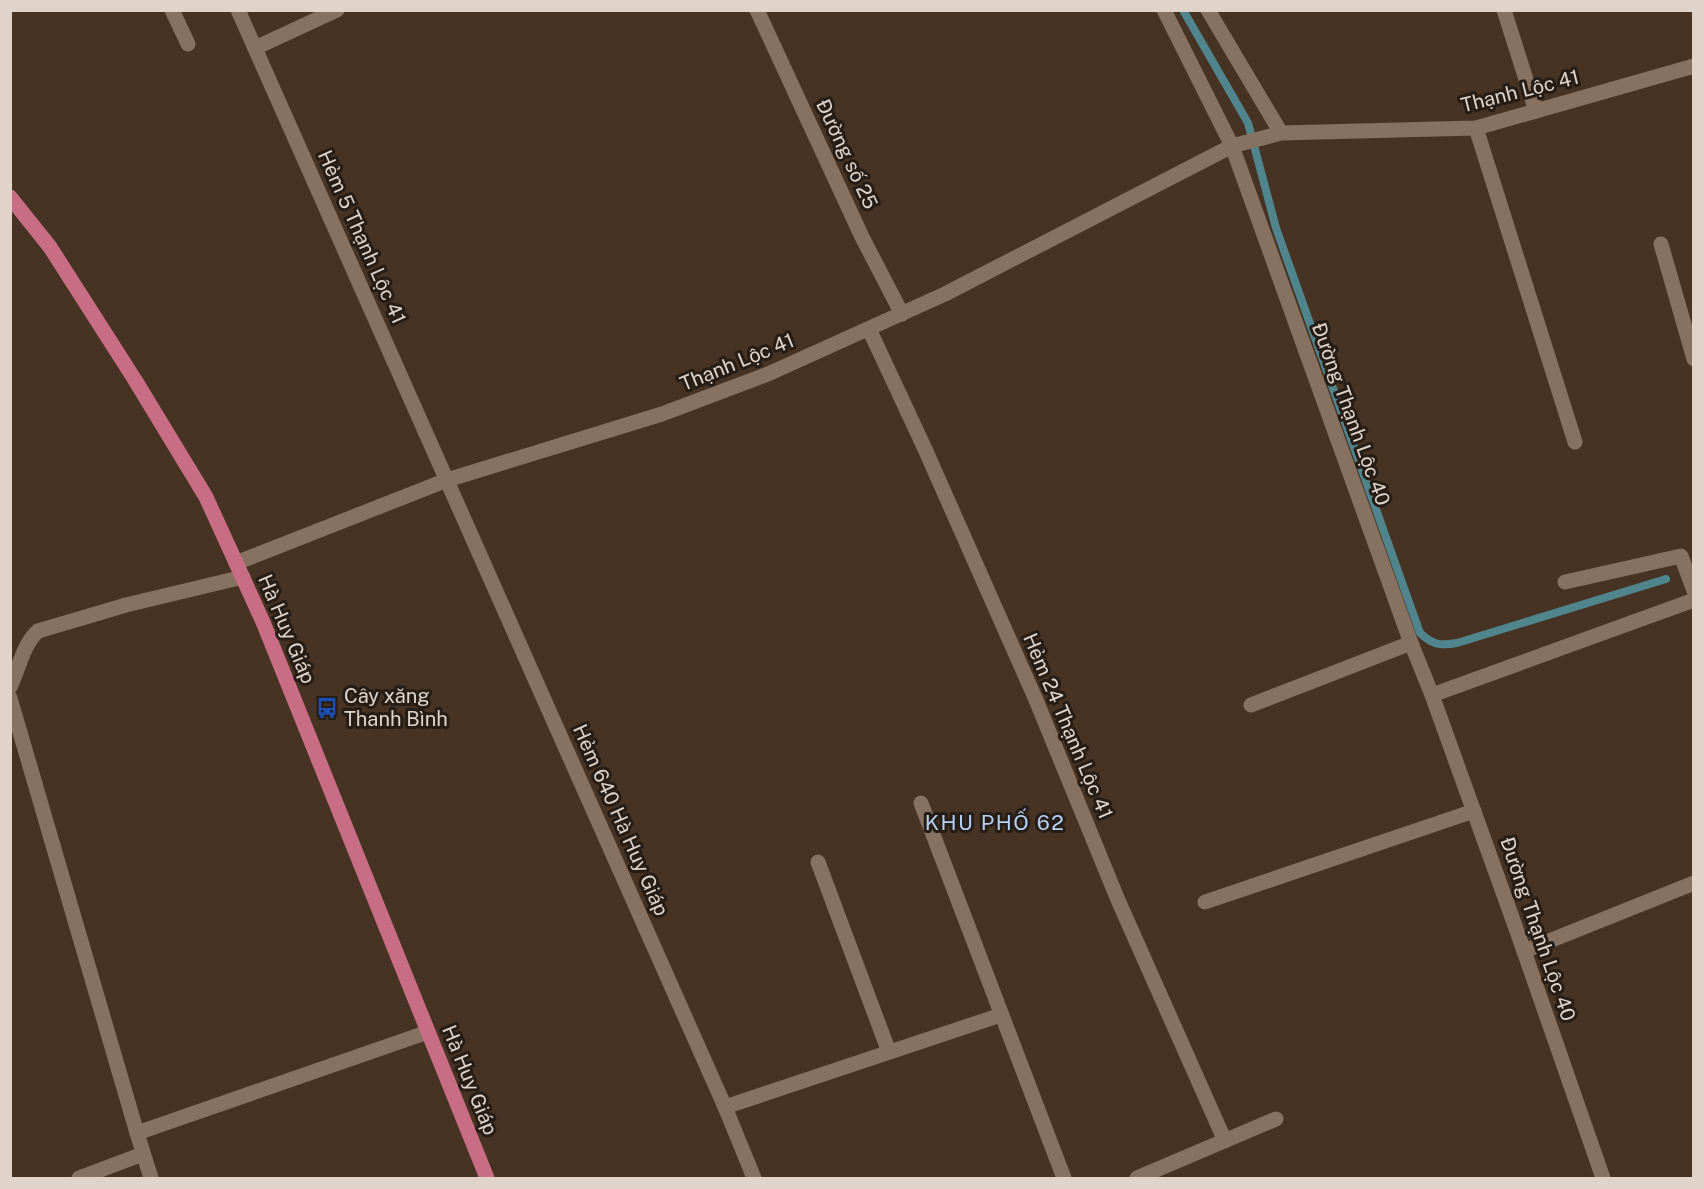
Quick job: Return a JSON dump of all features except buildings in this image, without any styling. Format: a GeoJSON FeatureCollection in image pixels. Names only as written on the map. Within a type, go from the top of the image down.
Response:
{"type":"FeatureCollection","features":[{"type":"Feature","properties":{"kind":"main road","name":"Hà Huy Giáp"},"geometry":{"type":"LineString","coordinates":[[10,197],[50,247],[206,496],[263,622],[487,1179]]}},
{"type":"Feature","properties":{"kind":"street"},"geometry":{"type":"LineString","coordinates":[[172,10],[188,44]]}},
{"type":"Feature","properties":{"kind":"street","name":"Hẻm 5 Thạnh Lộc 41"},"geometry":{"type":"LineString","coordinates":[[238,10],[447,480]]}},
{"type":"Feature","properties":{"kind":"street"},"geometry":{"type":"LineString","coordinates":[[255,48],[337,10]]}},
{"type":"Feature","properties":{"kind":"street","name":"Đường số 25"},"geometry":{"type":"LineString","coordinates":[[757,10],[862,237],[902,314]]}},
{"type":"Feature","properties":{"kind":"street","name":"Đường Thạnh Lộc 40"},"geometry":{"type":"LineString","coordinates":[[1164,10],[1232,146],[1474,811],[1603,1179]]}},
{"type":"Feature","properties":{"kind":"street"},"geometry":{"type":"LineString","coordinates":[[1209,10],[1281,133]]}},
{"type":"Feature","properties":{"kind":"street"},"geometry":{"type":"LineString","coordinates":[[1504,10],[1536,111]]}},
{"type":"Feature","properties":{"kind":"street","name":"Thạnh Lộc 41"},"geometry":{"type":"LineString","coordinates":[[10,687],[27,644],[38,631],[239,570],[447,480],[662,414],[768,374],[956,289],[1232,146],[1281,133],[1476,128],[1694,66]]}},
{"type":"Feature","properties":{"kind":"street"},"geometry":{"type":"LineString","coordinates":[[1476,128],[1575,442]]}},
{"type":"Feature","properties":{"kind":"street"},"geometry":{"type":"LineString","coordinates":[[1662,244],[1694,359]]}},
{"type":"Feature","properties":{"kind":"street","name":"Hẻm 24 Thạnh Lộc 41"},"geometry":{"type":"LineString","coordinates":[[869,328],[926,449],[1031,690],[1118,900],[1225,1141]]}},
{"type":"Feature","properties":{"kind":"street","name":"Hẻm 640 Hà Huy Giáp"},"geometry":{"type":"LineString","coordinates":[[447,480],[725,1107],[754,1179]]}},
{"type":"Feature","properties":{"kind":"street"},"geometry":{"type":"LineString","coordinates":[[1565,582],[1681,556],[1694,591]]}},
{"type":"Feature","properties":{"kind":"street"},"geometry":{"type":"LineString","coordinates":[[1432,695],[1694,600]]}},
{"type":"Feature","properties":{"kind":"street"},"geometry":{"type":"LineString","coordinates":[[1251,705],[1411,643]]}},
{"type":"Feature","properties":{"kind":"street"},"geometry":{"type":"LineString","coordinates":[[10,698],[151,1179]]}},
{"type":"Feature","properties":{"kind":"street"},"geometry":{"type":"LineString","coordinates":[[921,804],[1064,1179]]}},
{"type":"Feature","properties":{"kind":"street"},"geometry":{"type":"LineString","coordinates":[[1205,902],[1474,811]]}},
{"type":"Feature","properties":{"kind":"street"},"geometry":{"type":"LineString","coordinates":[[818,862],[889,1052]]}},
{"type":"Feature","properties":{"kind":"street"},"geometry":{"type":"LineString","coordinates":[[1524,951],[1694,883]]}},
{"type":"Feature","properties":{"kind":"street"},"geometry":{"type":"LineString","coordinates":[[725,1107],[1001,1014]]}},
{"type":"Feature","properties":{"kind":"street"},"geometry":{"type":"LineString","coordinates":[[136,1133],[428,1032]]}},
{"type":"Feature","properties":{"kind":"street"},"geometry":{"type":"LineString","coordinates":[[1137,1179],[1276,1119]]}},
{"type":"Feature","properties":{"kind":"street"},"geometry":{"type":"LineString","coordinates":[[79,1179],[143,1154]]}},
{"type":"Feature","properties":{"kind":"waterway"},"geometry":{"type":"LineString","coordinates":[[1183,10],[1248,123],[1276,228],[1420,633],[1437,644],[1457,643],[1666,579]]}},
{"type":"Feature","properties":{"kind":"place","name":"Cây xăng Thanh Bình"},"geometry":{"type":"Point","coordinates":[327,708]}},
{"type":"Feature","properties":{"kind":"district","name":"KHU PHỐ 62"},"geometry":{"type":"Point","coordinates":[995,823]}}]}
